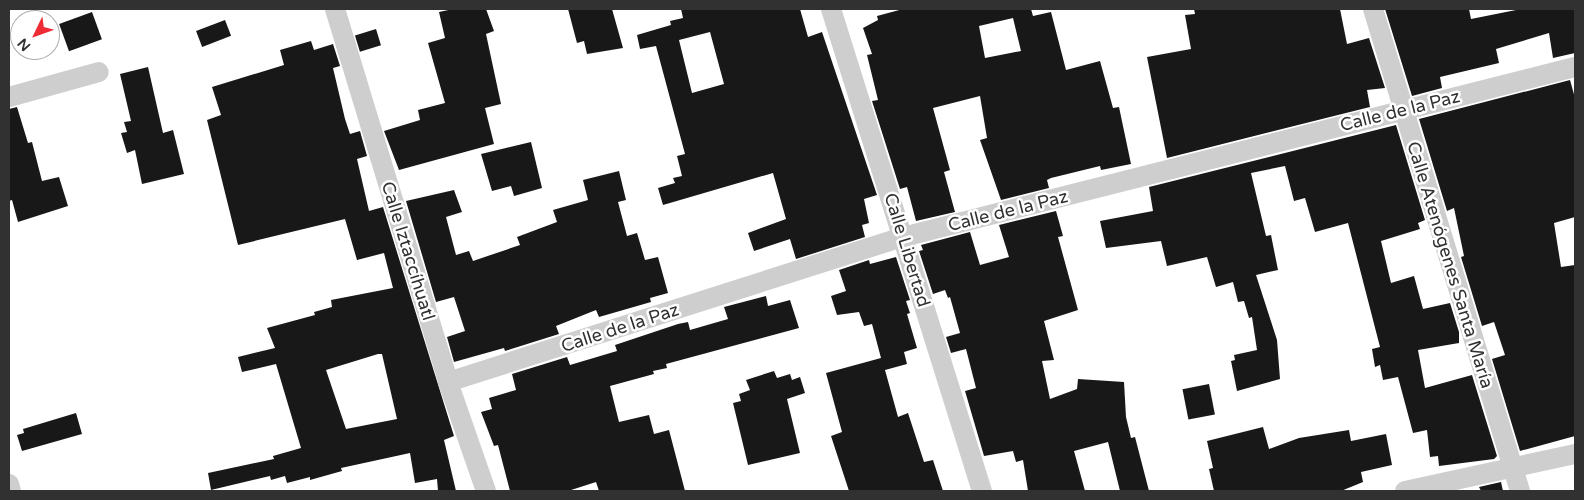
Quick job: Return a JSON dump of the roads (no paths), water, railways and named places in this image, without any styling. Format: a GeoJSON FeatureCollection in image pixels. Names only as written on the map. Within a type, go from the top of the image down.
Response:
{"type":"FeatureCollection","features":[{"type":"Feature","properties":{"kind":"street","name":"Calle Iztaccíhuatl"},"geometry":{"type":"LineString","coordinates":[[335,9],[448,382],[486,491]]}},
{"type":"Feature","properties":{"kind":"street","name":"Calle Libertad"},"geometry":{"type":"LineString","coordinates":[[831,9],[982,491]]}},
{"type":"Feature","properties":{"kind":"street","name":"Calle Atenógenes Santa María"},"geometry":{"type":"LineString","coordinates":[[1373,9],[1402,110],[1520,491]]}},
{"type":"Feature","properties":{"kind":"street","name":"Calle de la Paz"},"geometry":{"type":"LineString","coordinates":[[448,382],[904,238],[1575,67]]}},
{"type":"Feature","properties":{"kind":"street"},"geometry":{"type":"LineString","coordinates":[[9,97],[99,72]]}},
{"type":"Feature","properties":{"kind":"street"},"geometry":{"type":"LineString","coordinates":[[1405,491],[1575,454]]}},
{"type":"Feature","properties":{"kind":"street"},"geometry":{"type":"LineString","coordinates":[[9,484],[11,491]]}}]}
